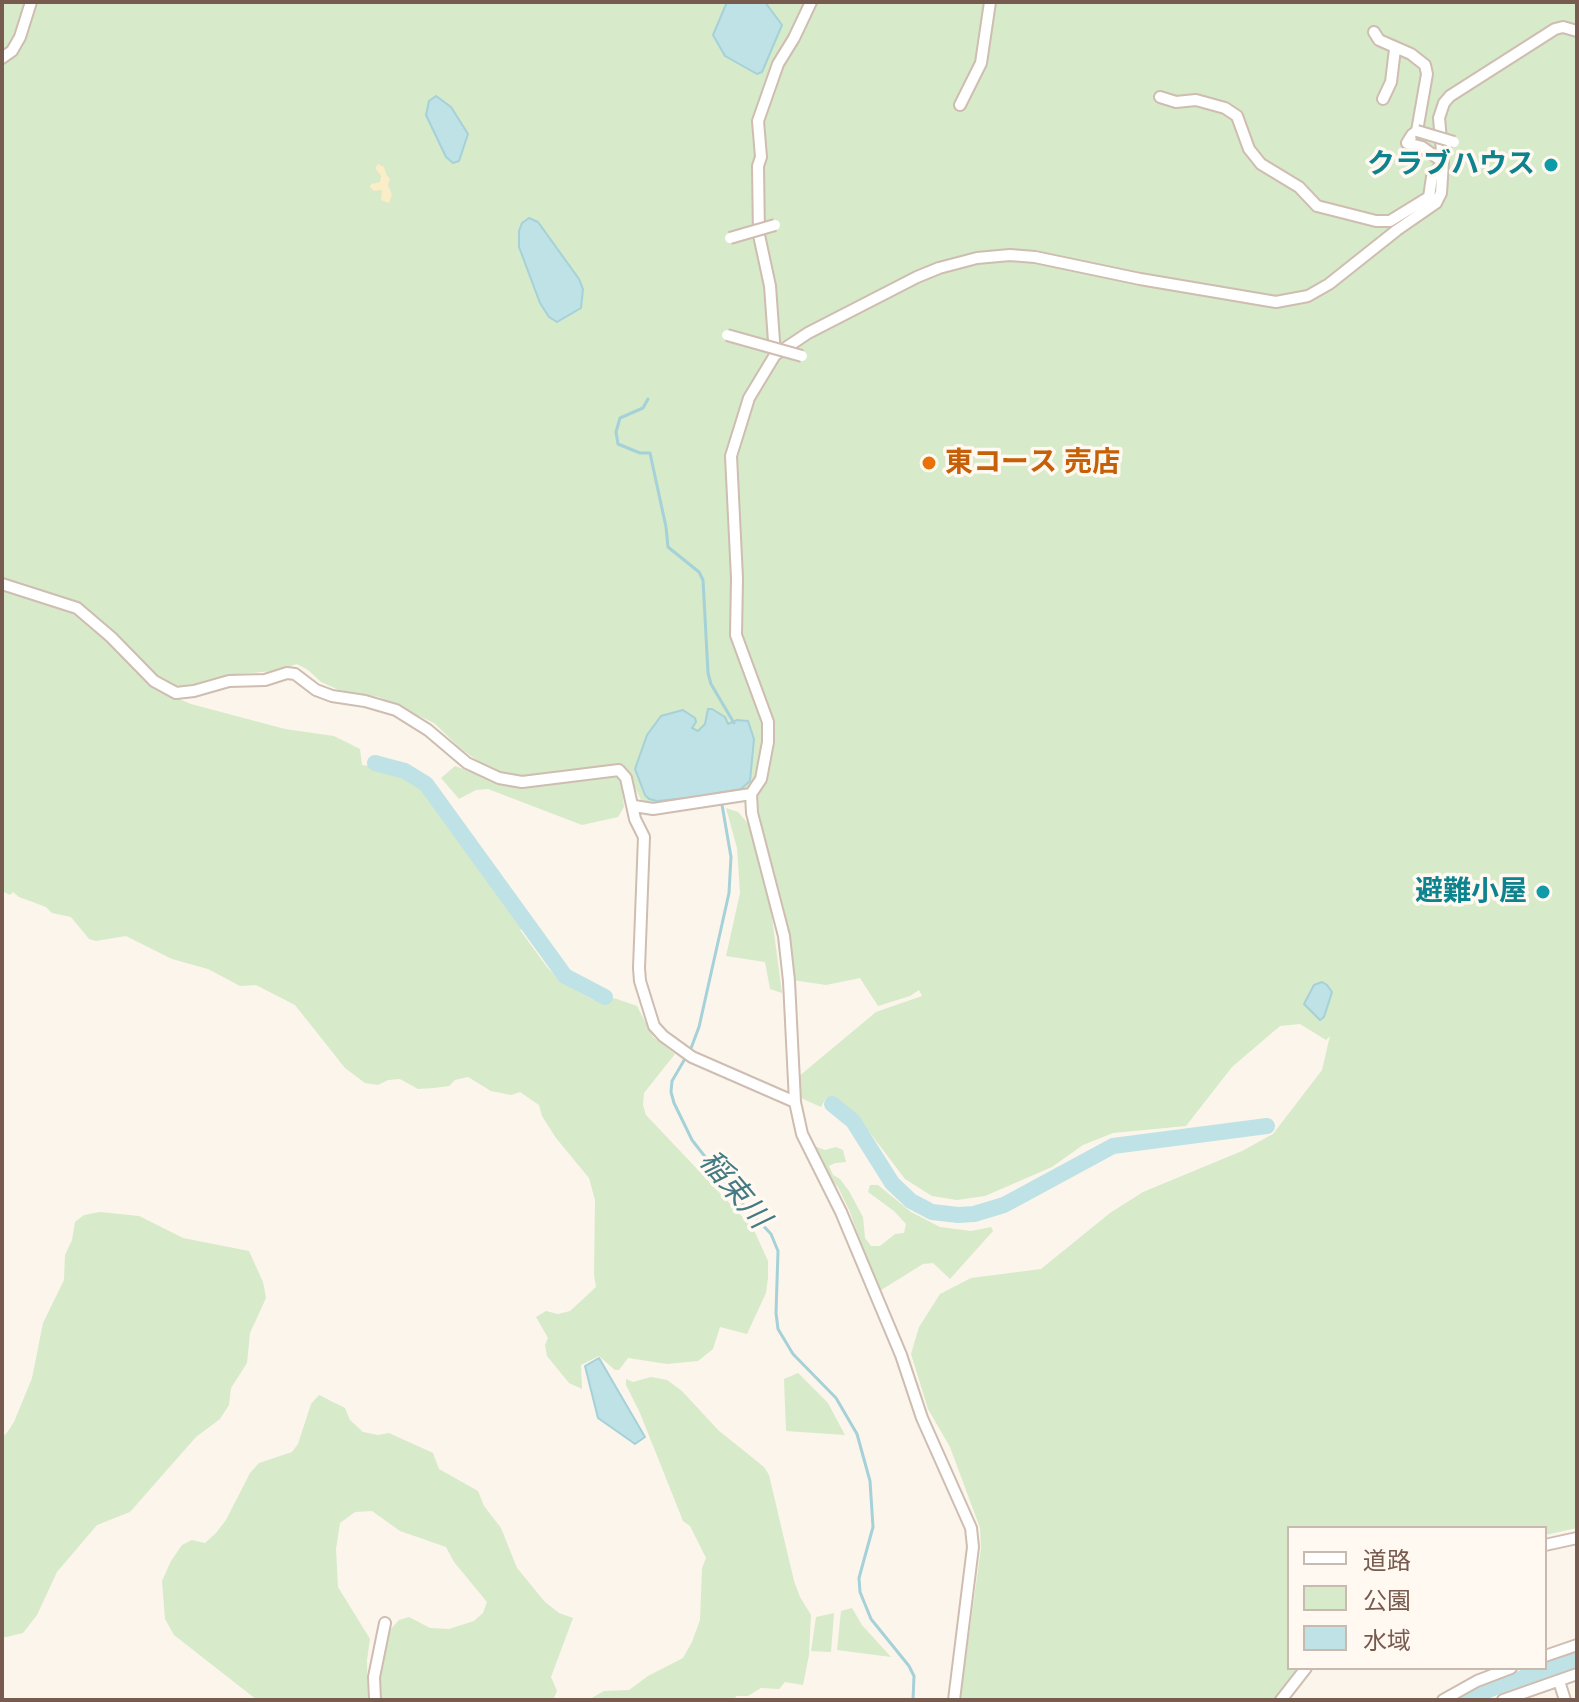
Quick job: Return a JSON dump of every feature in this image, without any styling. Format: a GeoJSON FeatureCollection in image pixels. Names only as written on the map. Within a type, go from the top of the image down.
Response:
{"type":"FeatureCollection","features":[{"type":"Feature","properties":{"kind":"street"},"geometry":{"type":"LineString","coordinates":[[2,58],[12,51],[20,37],[31,2]]}},
{"type":"Feature","properties":{"kind":"street"},"geometry":{"type":"LineString","coordinates":[[775,355],[770,286],[759,235],[758,166],[761,157],[758,121],[778,64],[811,2]]}},
{"type":"Feature","properties":{"kind":"street"},"geometry":{"type":"LineString","coordinates":[[960,105],[981,63],[990,2]]}},
{"type":"Feature","properties":{"kind":"street"},"geometry":{"type":"LineString","coordinates":[[954,1700],[973,1547],[971,1528],[922,1418],[901,1355],[841,1212],[802,1134],[795,1102],[784,936],[752,813],[751,794],[761,779],[768,742],[768,722],[736,635],[737,578],[731,467],[735,439],[749,398],[775,355],[808,333],[917,277],[977,258],[1010,255],[1035,257],[1251,299],[1276,302],[1299,298],[1329,284],[1436,203],[1441,193],[1443,162],[1439,118],[1450,96],[1555,29],[1563,27],[1577,31]]}},
{"type":"Feature","properties":{"kind":"street"},"geometry":{"type":"LineString","coordinates":[[1374,32],[1379,40],[1411,54],[1425,65],[1427,74],[1417,131],[1407,143],[1422,147],[1443,162]]}},
{"type":"Feature","properties":{"kind":"street"},"geometry":{"type":"LineString","coordinates":[[1383,99],[1391,82],[1395,49]]}},
{"type":"Feature","properties":{"kind":"street"},"geometry":{"type":"LineString","coordinates":[[1160,97],[1176,102],[1196,100],[1225,108],[1240,120],[1253,155],[1272,172],[1299,187],[1317,206],[1376,221],[1398,218],[1429,197],[1432,177],[1443,162]]}},
{"type":"Feature","properties":{"kind":"street"},"geometry":{"type":"LineString","coordinates":[[1417,131],[1454,142]]}},
{"type":"Feature","properties":{"kind":"street"},"geometry":{"type":"LineString","coordinates":[[730,238],[775,225]]}},
{"type":"Feature","properties":{"kind":"street"},"geometry":{"type":"LineString","coordinates":[[727,335],[802,356]]}},
{"type":"Feature","properties":{"kind":"street"},"geometry":{"type":"LineString","coordinates":[[2,584],[77,608],[121,646],[154,681],[176,693],[229,681],[265,680],[287,673],[295,674],[324,693],[396,710],[428,730],[467,763],[499,778],[522,782],[619,770],[626,778],[635,819],[644,837],[640,981],[654,1026],[687,1054],[795,1102]]}},
{"type":"Feature","properties":{"kind":"street"},"geometry":{"type":"LineString","coordinates":[[634,806],[653,809],[751,794]]}},
{"type":"Feature","properties":{"kind":"street"},"geometry":{"type":"LineString","coordinates":[[1547,1545],[1577,1538]]}},
{"type":"Feature","properties":{"kind":"street"},"geometry":{"type":"LineString","coordinates":[[375,1700],[374,1677],[385,1623]]}},
{"type":"Feature","properties":{"kind":"street"},"geometry":{"type":"LineString","coordinates":[[1547,1655],[1577,1645]]}},
{"type":"Feature","properties":{"kind":"street"},"geometry":{"type":"LineString","coordinates":[[1282,1700],[1304,1670]]}},
{"type":"Feature","properties":{"kind":"street"},"geometry":{"type":"LineString","coordinates":[[1443,1700],[1506,1670]]}},
{"type":"Feature","properties":{"kind":"street"},"geometry":{"type":"LineString","coordinates":[[1503,1700],[1577,1674]]}},
{"type":"Feature","properties":{"kind":"street"},"geometry":{"type":"LineString","coordinates":[[1559,1681],[1565,1700]]}},
{"type":"Feature","properties":{"kind":"green space"},"geometry":{"type":"Polygon","coordinates":[[[2,2],[1577,2],[1577,1528],[1547,1535],[1547,1526],[1287,1526],[1287,1670],[1297,1670],[1274,1700],[960,1700],[981,1548],[980,1528],[950,1447],[928,1409],[911,1354],[919,1327],[940,1294],[971,1278],[1041,1269],[1110,1213],[1143,1192],[1242,1151],[1273,1134],[1322,1070],[1330,1036],[1326,1040],[1300,1024],[1280,1026],[1232,1067],[1186,1126],[1113,1133],[1083,1145],[1052,1167],[985,1196],[957,1200],[932,1196],[905,1179],[861,1121],[842,1102],[826,1098],[821,1107],[801,1098],[798,1077],[876,1012],[922,996],[919,990],[878,1006],[860,978],[826,985],[792,980],[755,812],[757,796],[744,791],[644,806],[623,764],[522,776],[498,772],[460,748],[434,723],[379,697],[339,690],[321,682],[297,664],[274,671],[227,675],[191,688],[173,687],[163,683],[92,615],[2,581],[2,2]]]}},
{"type":"Feature","properties":{"kind":"green space"},"geometry":{"type":"Polygon","coordinates":[[[2,587],[76,611],[169,695],[191,704],[285,729],[334,736],[360,749],[362,765],[407,774],[429,791],[526,926],[520,930],[561,982],[593,1000],[614,998],[637,1006],[653,1037],[675,1054],[644,1093],[643,1105],[646,1115],[753,1228],[768,1261],[766,1293],[747,1334],[720,1327],[713,1349],[698,1361],[667,1364],[628,1358],[619,1370],[615,1370],[599,1356],[581,1365],[582,1389],[569,1383],[547,1356],[545,1345],[548,1338],[536,1317],[546,1311],[558,1314],[570,1311],[596,1287],[595,1200],[589,1178],[556,1138],[539,1105],[520,1092],[511,1095],[491,1091],[468,1077],[455,1080],[449,1086],[418,1089],[400,1079],[378,1085],[365,1083],[345,1068],[295,1005],[256,985],[240,986],[208,969],[172,959],[126,936],[96,941],[89,939],[71,917],[52,913],[46,907],[13,892],[10,895],[4,892],[2,587]]]}},
{"type":"Feature","properties":{"kind":"green space"},"geometry":{"type":"Polygon","coordinates":[[[455,766],[499,782],[615,773],[621,781],[624,807],[618,817],[582,825],[488,789],[476,790],[459,799],[441,778],[455,766]]]}},
{"type":"Feature","properties":{"kind":"green space"},"geometry":{"type":"Polygon","coordinates":[[[726,808],[738,812],[753,829],[771,910],[782,993],[770,989],[765,962],[726,956],[740,893],[737,848],[726,808]]]}},
{"type":"Feature","properties":{"kind":"green space"},"geometry":{"type":"Polygon","coordinates":[[[814,1146],[825,1150],[836,1147],[843,1150],[846,1162],[829,1166],[833,1175],[849,1191],[863,1217],[865,1238],[871,1246],[880,1246],[895,1234],[904,1233],[906,1224],[868,1192],[870,1185],[878,1185],[911,1212],[940,1227],[971,1231],[991,1227],[993,1231],[950,1279],[933,1263],[923,1264],[878,1292],[858,1248],[859,1238],[850,1212],[838,1187],[812,1152],[814,1146]]]}},
{"type":"Feature","properties":{"kind":"green space"},"geometry":{"type":"Polygon","coordinates":[[[100,1212],[139,1216],[183,1238],[249,1251],[263,1282],[266,1298],[250,1333],[247,1363],[231,1388],[229,1405],[220,1419],[196,1437],[130,1512],[97,1525],[57,1572],[37,1615],[23,1633],[2,1638],[2,1436],[14,1422],[32,1378],[43,1323],[64,1280],[65,1255],[75,1222],[84,1215],[100,1212]]]}},
{"type":"Feature","properties":{"kind":"green space"},"geometry":{"type":"Polygon","coordinates":[[[798,1373],[828,1403],[845,1435],[786,1431],[784,1379],[798,1373]]]}},
{"type":"Feature","properties":{"kind":"green space"},"geometry":{"type":"Polygon","coordinates":[[[651,1377],[667,1380],[682,1391],[718,1430],[764,1467],[769,1475],[794,1581],[811,1615],[809,1655],[803,1685],[785,1682],[779,1689],[761,1688],[748,1696],[737,1696],[732,1700],[588,1700],[604,1691],[629,1690],[683,1658],[700,1620],[702,1568],[706,1558],[690,1526],[683,1521],[626,1385],[626,1379],[633,1382],[651,1377]]]}},
{"type":"Feature","properties":{"kind":"green space"},"geometry":{"type":"Polygon","coordinates":[[[319,1395],[345,1408],[350,1420],[363,1432],[378,1435],[389,1433],[433,1453],[439,1469],[478,1491],[484,1506],[501,1528],[517,1568],[545,1602],[559,1613],[573,1618],[551,1677],[557,1691],[553,1700],[379,1700],[378,1681],[389,1631],[399,1620],[409,1617],[430,1628],[449,1629],[474,1621],[483,1613],[487,1602],[454,1562],[446,1547],[400,1531],[372,1511],[355,1512],[340,1523],[336,1549],[338,1587],[370,1639],[368,1700],[257,1700],[174,1635],[165,1619],[162,1581],[171,1561],[182,1545],[192,1540],[205,1543],[216,1533],[250,1473],[259,1463],[292,1452],[298,1444],[311,1404],[319,1395]]]}},
{"type":"Feature","properties":{"kind":"green space"},"geometry":{"type":"Polygon","coordinates":[[[852,1608],[862,1625],[891,1657],[837,1650],[841,1611],[852,1608]]]}},
{"type":"Feature","properties":{"kind":"green space"},"geometry":{"type":"Polygon","coordinates":[[[834,1613],[831,1652],[811,1651],[816,1617],[834,1613]]]}},
{"type":"Feature","properties":{"kind":"sand"},"geometry":{"type":"Polygon","coordinates":[[[378,164],[384,167],[390,179],[388,185],[392,195],[389,203],[381,200],[382,190],[374,191],[370,187],[380,182],[381,176],[375,168],[378,164]]]}},
{"type":"Feature","properties":{"kind":"water"},"geometry":{"type":"Polygon","coordinates":[[[727,2],[765,2],[782,25],[762,72],[757,74],[725,56],[713,35],[727,2]]]}},
{"type":"Feature","properties":{"kind":"water"},"geometry":{"type":"Polygon","coordinates":[[[436,96],[451,107],[468,134],[459,161],[453,163],[446,157],[426,115],[429,101],[436,96]]]}},
{"type":"Feature","properties":{"kind":"water"},"geometry":{"type":"Polygon","coordinates":[[[529,218],[538,222],[583,289],[581,308],[557,322],[549,317],[540,303],[519,247],[519,231],[522,223],[529,218]]]}},
{"type":"Feature","properties":{"kind":"water"},"geometry":{"type":"Polygon","coordinates":[[[708,709],[725,717],[728,724],[737,720],[748,721],[754,739],[750,781],[741,789],[696,797],[649,799],[635,769],[647,735],[661,716],[683,710],[695,718],[692,728],[698,731],[705,724],[708,709]]]}},
{"type":"Feature","properties":{"kind":"water"},"geometry":{"type":"Polygon","coordinates":[[[1322,982],[1332,992],[1324,1017],[1320,1020],[1304,1004],[1314,985],[1322,982]]]}},
{"type":"Feature","properties":{"kind":"water"},"geometry":{"type":"Polygon","coordinates":[[[599,1358],[645,1437],[635,1444],[598,1418],[585,1366],[599,1358]]]}},
{"type":"Feature","properties":{"kind":"waterway"},"geometry":{"type":"LineString","coordinates":[[648,399],[643,408],[620,418],[616,432],[618,444],[640,453],[650,453],[668,547],[699,572],[703,580],[708,673],[711,684],[734,723]]}},
{"type":"Feature","properties":{"kind":"waterway"},"geometry":{"type":"LineString","coordinates":[[375,763],[405,771],[426,784],[565,976],[605,997]]}},
{"type":"Feature","properties":{"kind":"waterway","name":"稲束川"},"geometry":{"type":"LineString","coordinates":[[690,1051],[699,1027],[729,893],[731,857],[720,793]]}},
{"type":"Feature","properties":{"kind":"waterway","name":"稲束川"},"geometry":{"type":"LineString","coordinates":[[686,1057],[672,1081],[674,1103],[692,1140],[738,1199],[771,1234],[778,1251],[778,1329],[793,1354],[836,1398],[857,1434],[870,1481],[873,1527],[859,1578],[860,1592],[871,1619],[914,1676],[913,1700]]}},
{"type":"Feature","properties":{"kind":"waterway"},"geometry":{"type":"LineString","coordinates":[[832,1104],[853,1121],[892,1183],[911,1201],[932,1212],[958,1215],[974,1214],[1004,1205],[1113,1146],[1267,1126]]}},
{"type":"Feature","properties":{"kind":"waterway"},"geometry":{"type":"LineString","coordinates":[[1547,1670],[1577,1660]]}},
{"type":"Feature","properties":{"kind":"waterway"},"geometry":{"type":"LineString","coordinates":[[1464,1700],[1547,1670]]}},
{"type":"Feature","properties":{"kind":"place","name":"クラブハウス"},"geometry":{"type":"Point","coordinates":[1551,165]}},
{"type":"Feature","properties":{"kind":"place","name":"東コース 売店"},"geometry":{"type":"Point","coordinates":[929,463]}},
{"type":"Feature","properties":{"kind":"place","name":"避難小屋"},"geometry":{"type":"Point","coordinates":[1543,892]}}]}
